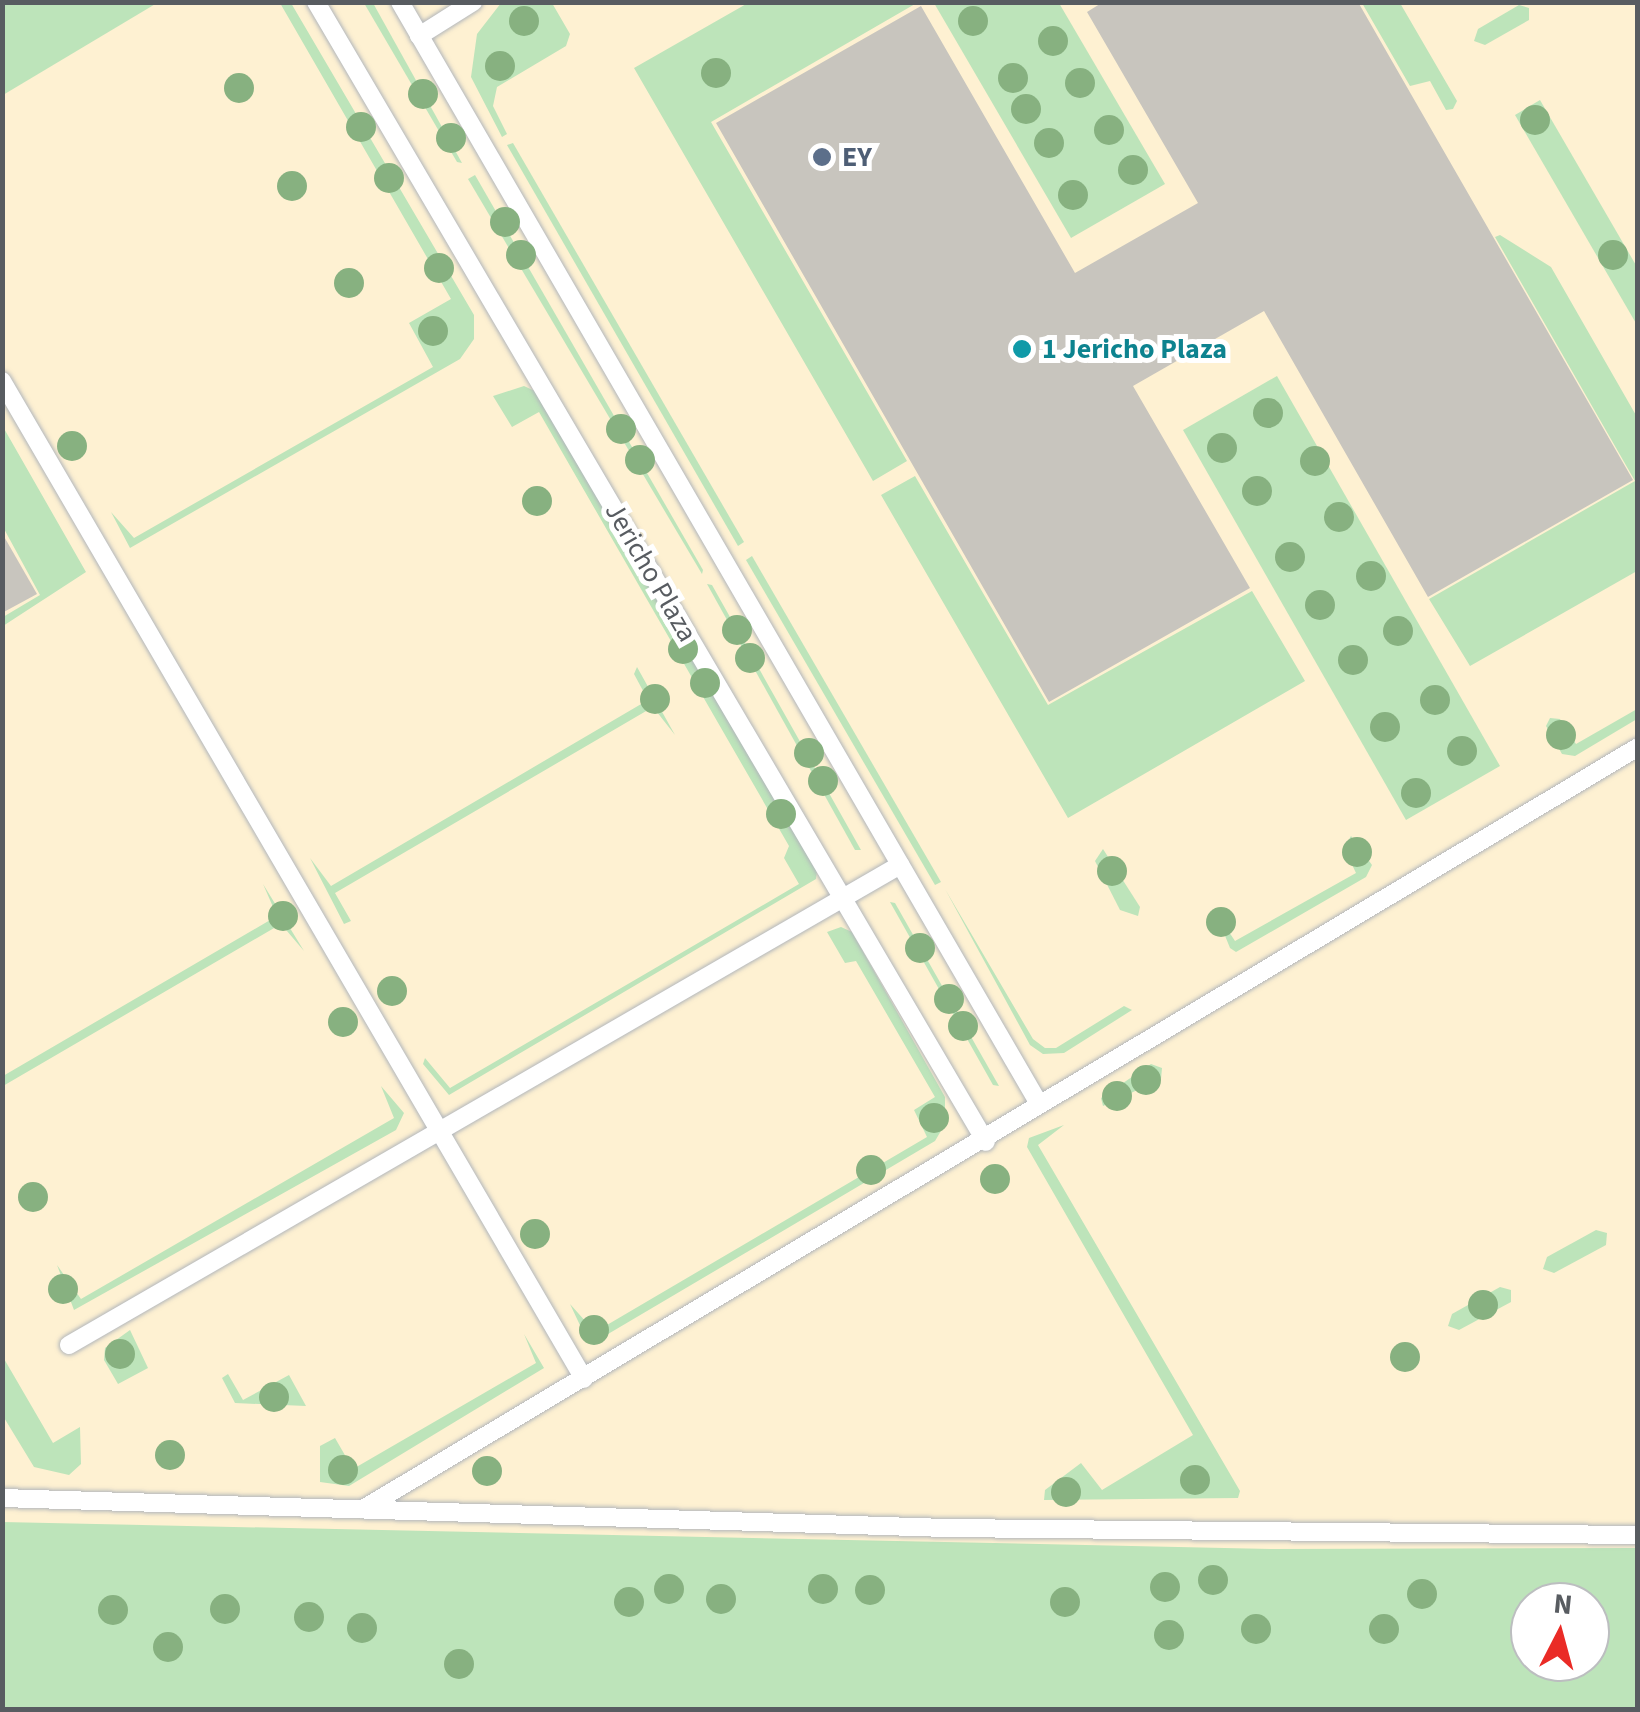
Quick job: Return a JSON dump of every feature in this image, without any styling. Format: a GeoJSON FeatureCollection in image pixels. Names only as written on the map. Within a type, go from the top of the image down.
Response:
{"type":"FeatureCollection","features":[{"type":"Feature","properties":{"kind":"lane","name":"Jericho Plaza"},"geometry":{"type":"LineString","coordinates":[[316,2],[986,1142]]}},
{"type":"Feature","properties":{"kind":"lane"},"geometry":{"type":"LineString","coordinates":[[400,2],[1039,1104]]}},
{"type":"Feature","properties":{"kind":"lane"},"geometry":{"type":"LineString","coordinates":[[412,2],[417,32]]}},
{"type":"Feature","properties":{"kind":"lane"},"geometry":{"type":"LineString","coordinates":[[417,32],[473,2]]}},
{"type":"Feature","properties":{"kind":"lane"},"geometry":{"type":"LineString","coordinates":[[2,381],[584,1379]]}},
{"type":"Feature","properties":{"kind":"lane"},"geometry":{"type":"LineString","coordinates":[[363,1510],[986,1142],[1039,1104],[1638,747]]}},
{"type":"Feature","properties":{"kind":"lane"},"geometry":{"type":"LineString","coordinates":[[69,1345],[900,865]]}},
{"type":"Feature","properties":{"kind":"lane"},"geometry":{"type":"LineString","coordinates":[[2,1498],[983,1529],[1638,1535]]}},
{"type":"Feature","properties":{"kind":"shaded area"},"geometry":{"type":"Polygon","coordinates":[[[3,3],[1637,3],[1637,1709],[3,1710],[3,3]]]}},
{"type":"Feature","properties":{"kind":"green space"},"geometry":{"type":"Polygon","coordinates":[[[3,2],[157,2],[157,3],[3,95],[3,2]]]}},
{"type":"Feature","properties":{"kind":"green space"},"geometry":{"type":"Polygon","coordinates":[[[280,3],[291,3],[474,315],[474,339],[460,359],[130,548],[111,512],[134,538],[433,367],[409,323],[451,299],[280,3]]]}},
{"type":"Feature","properties":{"kind":"green space"},"geometry":{"type":"Polygon","coordinates":[[[364,3],[373,3],[462,163],[457,162],[364,3]]]}},
{"type":"Feature","properties":{"kind":"green space"},"geometry":{"type":"Polygon","coordinates":[[[501,3],[552,3],[570,34],[566,46],[497,87],[493,106],[507,134],[502,137],[471,77],[477,34],[501,3]]]}},
{"type":"Feature","properties":{"kind":"green space"},"geometry":{"type":"Polygon","coordinates":[[[748,3],[915,4],[711,122],[907,461],[873,481],[634,68],[748,3]]]}},
{"type":"Feature","properties":{"kind":"green space"},"geometry":{"type":"Polygon","coordinates":[[[934,3],[1059,3],[1165,184],[1071,238],[934,3]]]}},
{"type":"Feature","properties":{"kind":"green space"},"geometry":{"type":"Polygon","coordinates":[[[1362,3],[1400,3],[1457,101],[1453,109],[1446,110],[1430,81],[1410,86],[1362,3]]]}},
{"type":"Feature","properties":{"kind":"green space"},"geometry":{"type":"Polygon","coordinates":[[[1519,5],[1529,8],[1529,20],[1485,45],[1474,41],[1478,29],[1519,5]]]}},
{"type":"Feature","properties":{"kind":"green space"},"geometry":{"type":"Polygon","coordinates":[[[1540,100],[1637,267],[1637,325],[1515,115],[1540,100]]]}},
{"type":"Feature","properties":{"kind":"green space"},"geometry":{"type":"Polygon","coordinates":[[[513,143],[744,542],[738,546],[507,145],[513,143]]]}},
{"type":"Feature","properties":{"kind":"green space"},"geometry":{"type":"Polygon","coordinates":[[[475,175],[703,570],[702,574],[468,179],[475,175]]]}},
{"type":"Feature","properties":{"kind":"green space"},"geometry":{"type":"Polygon","coordinates":[[[1500,235],[1551,267],[1637,417],[1637,571],[1470,666],[1429,599],[1635,481],[1495,237],[1500,235]]]}},
{"type":"Feature","properties":{"kind":"green space"},"geometry":{"type":"Polygon","coordinates":[[[1277,376],[1500,766],[1406,820],[1183,430],[1277,376]]]}},
{"type":"Feature","properties":{"kind":"green space"},"geometry":{"type":"Polygon","coordinates":[[[524,386],[539,393],[817,870],[816,879],[449,1095],[423,1064],[425,1058],[450,1088],[799,884],[784,858],[789,846],[539,412],[512,427],[493,396],[524,386]]]}},
{"type":"Feature","properties":{"kind":"green space"},"geometry":{"type":"Polygon","coordinates":[[[2,425],[86,572],[3,626],[3,617],[40,595],[3,527],[2,425]]]}},
{"type":"Feature","properties":{"kind":"green space"},"geometry":{"type":"Polygon","coordinates":[[[915,476],[1048,705],[1252,591],[1305,681],[1068,818],[881,495],[915,476]]]}},
{"type":"Feature","properties":{"kind":"green space"},"geometry":{"type":"Polygon","coordinates":[[[752,556],[941,882],[935,885],[746,560],[752,556]]]}},
{"type":"Feature","properties":{"kind":"green space"},"geometry":{"type":"Polygon","coordinates":[[[707,584],[712,585],[861,850],[855,850],[707,584]]]}},
{"type":"Feature","properties":{"kind":"green space"},"geometry":{"type":"Polygon","coordinates":[[[637,667],[675,735],[653,707],[335,893],[351,921],[344,924],[310,858],[331,886],[648,700],[634,674],[637,667]]]}},
{"type":"Feature","properties":{"kind":"green space"},"geometry":{"type":"Polygon","coordinates":[[[1637,709],[1637,719],[1575,756],[1562,754],[1546,726],[1550,718],[1560,719],[1576,744],[1637,709]]]}},
{"type":"Feature","properties":{"kind":"green space"},"geometry":{"type":"Polygon","coordinates":[[[1351,836],[1372,865],[1366,877],[1236,952],[1230,948],[1215,911],[1235,941],[1356,873],[1344,848],[1351,836]]]}},
{"type":"Feature","properties":{"kind":"green space"},"geometry":{"type":"Polygon","coordinates":[[[1103,849],[1140,907],[1138,916],[1120,910],[1095,861],[1103,849]]]}},
{"type":"Feature","properties":{"kind":"green space"},"geometry":{"type":"Polygon","coordinates":[[[263,884],[304,951],[281,924],[3,1086],[3,1076],[277,916],[263,884]]]}},
{"type":"Feature","properties":{"kind":"green space"},"geometry":{"type":"Polygon","coordinates":[[[945,889],[1033,1039],[1045,1048],[1056,1048],[1124,1006],[1132,1010],[1064,1053],[1043,1054],[1030,1045],[945,889]]]}},
{"type":"Feature","properties":{"kind":"green space"},"geometry":{"type":"Polygon","coordinates":[[[890,902],[895,903],[999,1086],[993,1085],[890,902]]]}},
{"type":"Feature","properties":{"kind":"green space"},"geometry":{"type":"Polygon","coordinates":[[[841,927],[852,932],[945,1097],[945,1124],[935,1141],[603,1337],[586,1338],[570,1304],[595,1332],[927,1137],[914,1110],[935,1097],[856,961],[845,963],[827,932],[841,927]]]}},
{"type":"Feature","properties":{"kind":"green space"},"geometry":{"type":"Polygon","coordinates":[[[1151,1064],[1162,1068],[1161,1079],[1103,1106],[1101,1098],[1151,1064]]]}},
{"type":"Feature","properties":{"kind":"green space"},"geometry":{"type":"Polygon","coordinates":[[[381,1086],[404,1113],[396,1130],[74,1310],[57,1265],[81,1299],[394,1118],[381,1086]]]}},
{"type":"Feature","properties":{"kind":"green space"},"geometry":{"type":"Polygon","coordinates":[[[1064,1125],[1038,1145],[1240,1491],[1238,1498],[1044,1500],[1045,1490],[1081,1463],[1102,1490],[1193,1435],[1027,1147],[1029,1138],[1064,1125]]]}},
{"type":"Feature","properties":{"kind":"green space"},"geometry":{"type":"Polygon","coordinates":[[[1596,1230],[1607,1233],[1606,1245],[1554,1273],[1543,1269],[1547,1257],[1596,1230]]]}},
{"type":"Feature","properties":{"kind":"green space"},"geometry":{"type":"Polygon","coordinates":[[[1500,1287],[1511,1290],[1511,1302],[1459,1330],[1448,1326],[1452,1314],[1500,1287]]]}},
{"type":"Feature","properties":{"kind":"green space"},"geometry":{"type":"Polygon","coordinates":[[[130,1330],[148,1368],[118,1384],[104,1360],[105,1348],[130,1330]]]}},
{"type":"Feature","properties":{"kind":"green space"},"geometry":{"type":"Polygon","coordinates":[[[524,1334],[544,1368],[349,1486],[320,1482],[320,1446],[335,1438],[353,1469],[536,1363],[524,1334]]]}},
{"type":"Feature","properties":{"kind":"green space"},"geometry":{"type":"Polygon","coordinates":[[[3,1357],[53,1443],[80,1427],[81,1464],[69,1475],[34,1467],[3,1416],[3,1357]]]}},
{"type":"Feature","properties":{"kind":"green space"},"geometry":{"type":"Polygon","coordinates":[[[228,1374],[243,1400],[289,1375],[306,1406],[235,1403],[222,1378],[228,1374]]]}},
{"type":"Feature","properties":{"kind":"green space"},"geometry":{"type":"Polygon","coordinates":[[[2,1522],[1271,1549],[1637,1548],[1637,1709],[3,1709],[2,1522]]]}},
{"type":"Feature","properties":{"kind":"building","name":"1 Jericho Plaza"},"geometry":{"type":"Polygon","coordinates":[[[1103,2],[1358,2],[1633,480],[1428,597],[1264,311],[1133,386],[1250,588],[1049,702],[716,123],[921,6],[1075,273],[1198,203],[1087,12],[1103,2]]]}},
{"type":"Feature","properties":{"kind":"building"},"geometry":{"type":"Polygon","coordinates":[[[2,533],[37,594],[2,613],[2,533]]]}},
{"type":"Feature","properties":{"kind":"place","name":"EY"},"geometry":{"type":"Point","coordinates":[822,157]}},
{"type":"Feature","properties":{"kind":"place","name":"1 Jericho Plaza"},"geometry":{"type":"Point","coordinates":[1022,349]}}]}
